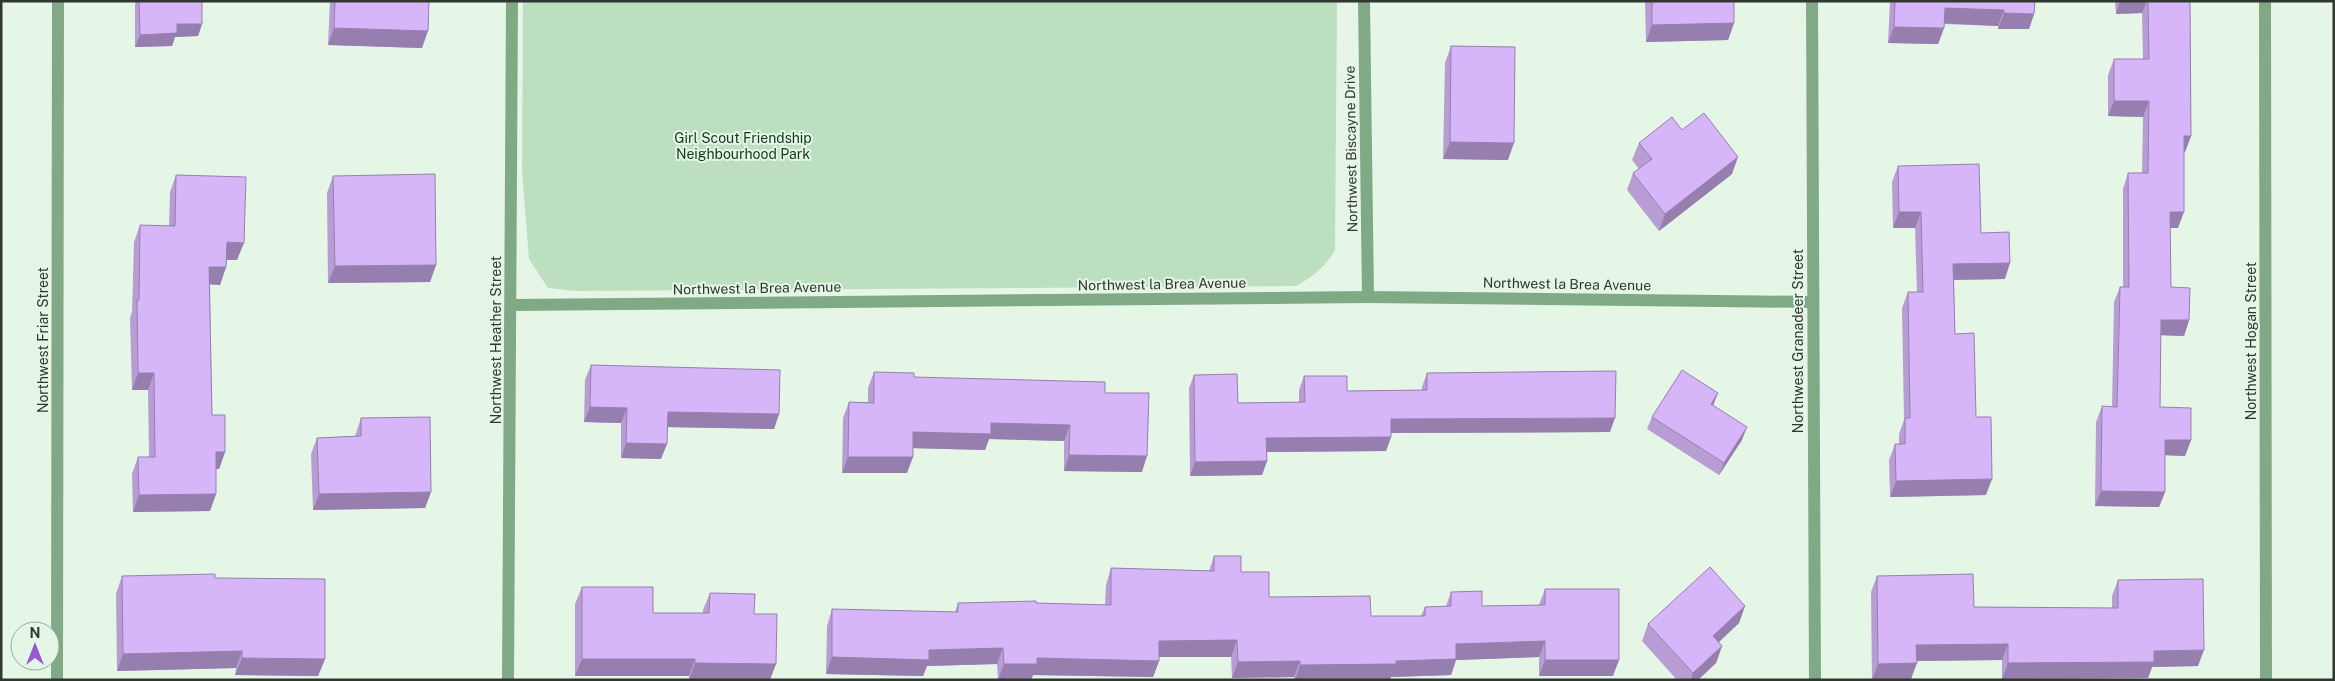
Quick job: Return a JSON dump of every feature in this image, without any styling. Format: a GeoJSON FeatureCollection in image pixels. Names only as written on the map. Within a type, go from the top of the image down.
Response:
{"type":"FeatureCollection","features":[{"type":"Feature","properties":{"kind":"street","name":"Northwest Friar Street"},"geometry":{"type":"LineString","coordinates":[[58,1],[58,680]]}},
{"type":"Feature","properties":{"kind":"street","name":"Northwest Heather Street"},"geometry":{"type":"LineString","coordinates":[[508,680],[512,305],[512,1]]}},
{"type":"Feature","properties":{"kind":"street","name":"Northwest Biscayne Drive"},"geometry":{"type":"LineString","coordinates":[[1364,1],[1368,297]]}},
{"type":"Feature","properties":{"kind":"street","name":"Northwest Granadeer Street"},"geometry":{"type":"LineString","coordinates":[[1812,1],[1815,680]]}},
{"type":"Feature","properties":{"kind":"street","name":"Northwest Hogan Street"},"geometry":{"type":"LineString","coordinates":[[2265,1],[2266,680]]}},
{"type":"Feature","properties":{"kind":"street","name":"Northwest la Brea Avenue"},"geometry":{"type":"LineString","coordinates":[[512,305],[1368,297],[1812,302]]}},
{"type":"Feature","properties":{"kind":"green space","name":"Girl Scout Friendship Neighbourhood Park"},"geometry":{"type":"Polygon","coordinates":[[[523,1],[1337,1],[1335,250],[1318,271],[1296,286],[576,291],[548,288],[529,259],[522,171],[523,1]]]}},
{"type":"Feature","properties":{"kind":"building"},"geometry":{"type":"Polygon","coordinates":[[[139,1],[202,1],[202,24],[177,24],[177,33],[140,35],[139,1]]]}},
{"type":"Feature","properties":{"kind":"building"},"geometry":{"type":"Polygon","coordinates":[[[335,1],[429,1],[428,31],[334,28],[335,1]]]}},
{"type":"Feature","properties":{"kind":"building"},"geometry":{"type":"Polygon","coordinates":[[[1652,1],[1734,1],[1734,23],[1652,25],[1652,1]]]}},
{"type":"Feature","properties":{"kind":"building"},"geometry":{"type":"Polygon","coordinates":[[[1895,1],[2035,1],[2034,14],[2004,13],[2004,10],[1945,8],[1944,28],[1894,27],[1895,1]]]}},
{"type":"Feature","properties":{"kind":"building"},"geometry":{"type":"Polygon","coordinates":[[[2148,1],[2190,1],[2191,136],[2184,136],[2184,212],[2170,212],[2171,287],[2190,288],[2189,320],[2161,320],[2160,407],[2191,408],[2191,440],[2165,440],[2165,492],[2101,491],[2102,406],[2117,407],[2120,287],[2129,287],[2128,173],[2148,173],[2149,101],[2114,101],[2114,59],[2149,59],[2148,1]]]}},
{"type":"Feature","properties":{"kind":"building"},"geometry":{"type":"Polygon","coordinates":[[[1451,46],[1515,47],[1514,143],[1450,142],[1451,46]]]}},
{"type":"Feature","properties":{"kind":"building"},"geometry":{"type":"Polygon","coordinates":[[[1704,113],[1738,157],[1665,214],[1633,173],[1652,159],[1639,143],[1672,117],[1682,130],[1704,113]]]}},
{"type":"Feature","properties":{"kind":"building"},"geometry":{"type":"Polygon","coordinates":[[[1979,164],[1981,233],[2009,232],[2010,263],[1953,264],[1955,334],[1974,333],[1976,417],[1991,417],[1992,479],[1896,481],[1895,444],[1905,444],[1905,418],[1910,418],[1908,292],[1923,292],[1921,212],[1899,212],[1898,166],[1979,164]]]}},
{"type":"Feature","properties":{"kind":"building"},"geometry":{"type":"Polygon","coordinates":[[[435,174],[436,265],[335,266],[333,176],[435,174]]]}},
{"type":"Feature","properties":{"kind":"building"},"geometry":{"type":"Polygon","coordinates":[[[176,175],[246,177],[244,243],[227,242],[226,267],[209,267],[212,415],[225,415],[225,452],[216,452],[216,494],[139,495],[138,457],[155,457],[154,373],[138,373],[137,300],[139,300],[140,225],[175,226],[176,175]]]}},
{"type":"Feature","properties":{"kind":"building"},"geometry":{"type":"Polygon","coordinates":[[[591,365],[780,370],[779,414],[668,412],[667,444],[626,443],[627,408],[590,407],[591,365]]]}},
{"type":"Feature","properties":{"kind":"building"},"geometry":{"type":"Polygon","coordinates":[[[1682,370],[1718,393],[1711,404],[1747,427],[1724,463],[1652,417],[1682,370]]]}},
{"type":"Feature","properties":{"kind":"building"},"geometry":{"type":"Polygon","coordinates":[[[1616,371],[1615,418],[1391,419],[1391,437],[1266,438],[1267,461],[1195,462],[1194,375],[1237,374],[1238,403],[1305,402],[1304,376],[1347,376],[1347,391],[1427,390],[1427,373],[1616,371]]]}},
{"type":"Feature","properties":{"kind":"building"},"geometry":{"type":"Polygon","coordinates":[[[874,372],[914,373],[914,377],[1105,382],[1105,393],[1149,393],[1147,456],[1069,455],[1070,425],[991,423],[991,434],[913,432],[913,457],[848,457],[849,402],[874,403],[874,372]]]}},
{"type":"Feature","properties":{"kind":"building"},"geometry":{"type":"Polygon","coordinates":[[[430,417],[431,492],[319,494],[317,438],[361,436],[361,418],[430,417]]]}},
{"type":"Feature","properties":{"kind":"building"},"geometry":{"type":"Polygon","coordinates":[[[1214,556],[1241,556],[1241,572],[1269,572],[1269,597],[1370,596],[1371,616],[1425,616],[1425,607],[1451,606],[1451,592],[1482,591],[1482,606],[1545,605],[1545,589],[1619,589],[1619,660],[1545,660],[1545,641],[1456,644],[1456,659],[1396,661],[1396,664],[1300,665],[1300,661],[1238,662],[1237,640],[1159,641],[1159,661],[1037,658],[1037,664],[1004,664],[1003,648],[929,650],[929,660],[832,657],[832,609],[958,612],[958,603],[1036,601],[1036,603],[1111,605],[1111,568],[1214,571],[1214,556]]]}},
{"type":"Feature","properties":{"kind":"building"},"geometry":{"type":"Polygon","coordinates":[[[1710,567],[1745,606],[1713,636],[1722,646],[1693,673],[1648,624],[1710,567]]]}},
{"type":"Feature","properties":{"kind":"building"},"geometry":{"type":"Polygon","coordinates":[[[215,574],[215,578],[325,579],[325,659],[242,658],[242,651],[123,654],[122,576],[215,574]]]}},
{"type":"Feature","properties":{"kind":"building"},"geometry":{"type":"Polygon","coordinates":[[[1973,574],[1974,607],[2118,608],[2118,580],[2203,579],[2204,650],[2154,651],[2154,662],[2008,663],[2008,644],[1916,645],[1917,663],[1878,664],[1877,576],[1973,574]]]}},
{"type":"Feature","properties":{"kind":"building"},"geometry":{"type":"Polygon","coordinates":[[[582,587],[653,587],[653,613],[709,613],[710,593],[755,594],[754,614],[777,614],[776,664],[695,663],[695,659],[582,659],[582,587]]]}}]}
